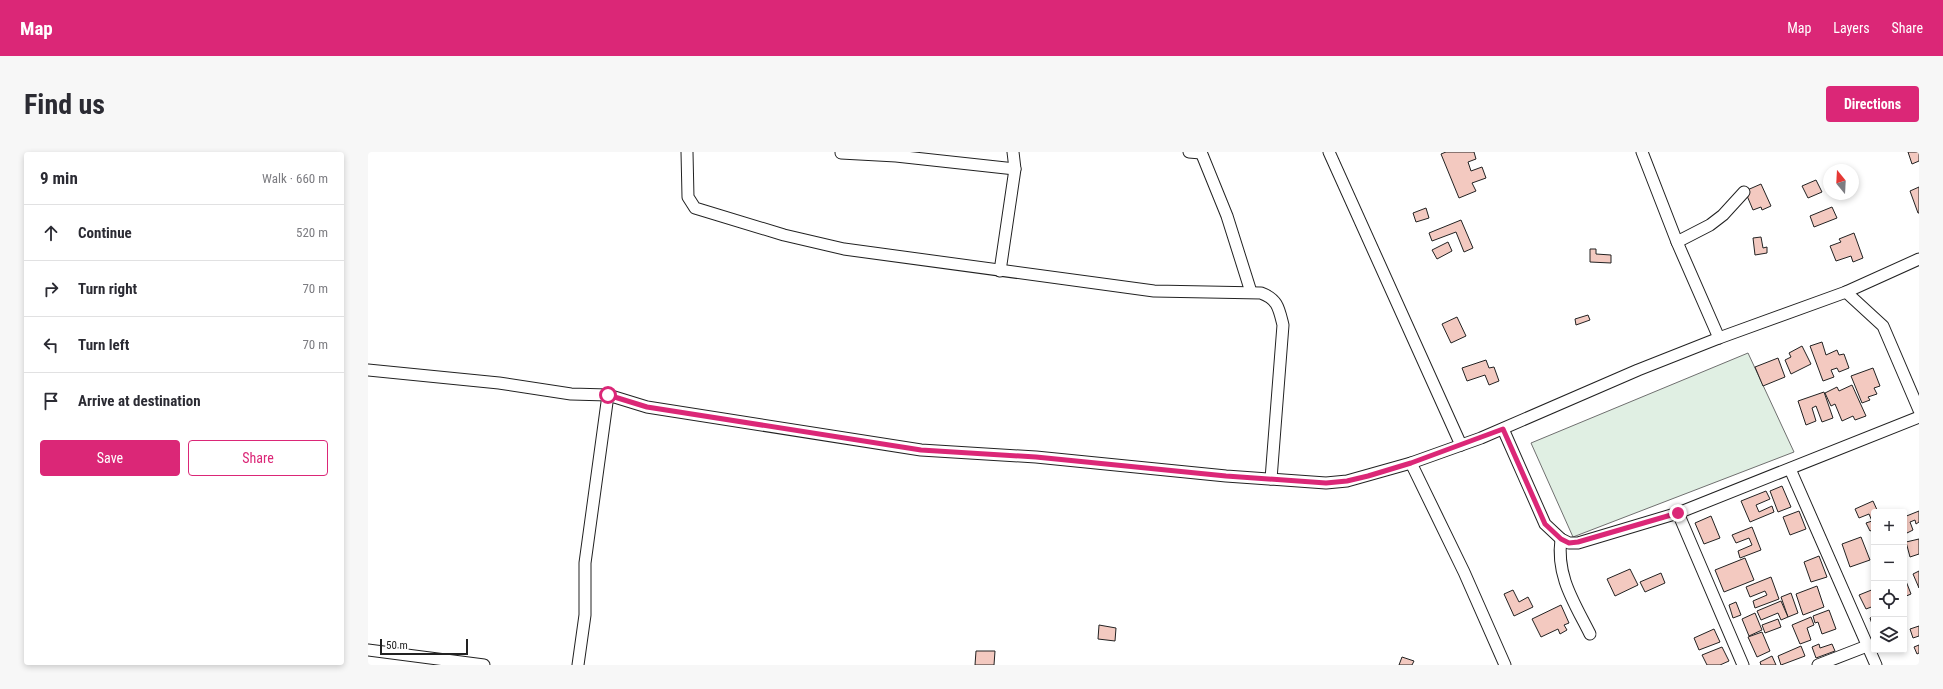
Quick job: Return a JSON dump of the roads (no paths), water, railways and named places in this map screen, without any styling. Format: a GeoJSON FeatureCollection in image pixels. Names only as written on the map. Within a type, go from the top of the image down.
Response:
{"type":"FeatureCollection","features":[{"type":"Feature","properties":{"kind":"street"},"geometry":{"type":"LineString","coordinates":[[686,152],[688,197],[695,208],[784,235],[844,249],[1154,291],[1261,292],[1270,296],[1279,309],[1283,325],[1271,479]]}},
{"type":"Feature","properties":{"kind":"street"},"geometry":{"type":"LineString","coordinates":[[1000,271],[1015,169],[1013,152]]}},
{"type":"Feature","properties":{"kind":"street"},"geometry":{"type":"LineString","coordinates":[[1189,152],[1201,152],[1227,216],[1251,292]]}},
{"type":"Feature","properties":{"kind":"street"},"geometry":{"type":"LineString","coordinates":[[1329,152],[1461,445]]}},
{"type":"Feature","properties":{"kind":"street"},"geometry":{"type":"LineString","coordinates":[[1642,152],[1677,242],[1719,338]]}},
{"type":"Feature","properties":{"kind":"street"},"geometry":{"type":"LineString","coordinates":[[840,153],[896,156],[1015,169]]}},
{"type":"Feature","properties":{"kind":"street"},"geometry":{"type":"LineString","coordinates":[[1677,242],[1723,215],[1744,192]]}},
{"type":"Feature","properties":{"kind":"street"},"geometry":{"type":"LineString","coordinates":[[368,370],[499,383],[571,394],[608,395],[647,407],[921,450],[1036,457],[1326,483],[1347,481],[1411,463],[1461,445],[1503,429],[1638,370],[1719,338],[1846,292],[1919,259]]}},
{"type":"Feature","properties":{"kind":"street"},"geometry":{"type":"LineString","coordinates":[[1846,292],[1883,326],[1919,410]]}},
{"type":"Feature","properties":{"kind":"street"},"geometry":{"type":"LineString","coordinates":[[578,665],[584,615],[585,562],[608,395]]}},
{"type":"Feature","properties":{"kind":"street"},"geometry":{"type":"LineString","coordinates":[[1503,429],[1545,524],[1561,539],[1569,543],[1578,542],[1678,513],[1919,416]]}},
{"type":"Feature","properties":{"kind":"street"},"geometry":{"type":"LineString","coordinates":[[1411,463],[1464,572],[1505,665]]}},
{"type":"Feature","properties":{"kind":"street"},"geometry":{"type":"LineString","coordinates":[[1790,469],[1876,665]]}},
{"type":"Feature","properties":{"kind":"street"},"geometry":{"type":"LineString","coordinates":[[1678,513],[1743,665]]}},
{"type":"Feature","properties":{"kind":"street"},"geometry":{"type":"LineString","coordinates":[[1561,539],[1559,555],[1561,569],[1567,588],[1590,634]]}},
{"type":"Feature","properties":{"kind":"street"},"geometry":{"type":"LineString","coordinates":[[1818,665],[1868,646]]}},
{"type":"Feature","properties":{"kind":"street"},"geometry":{"type":"LineString","coordinates":[[368,650],[399,660],[484,665]]}}]}
